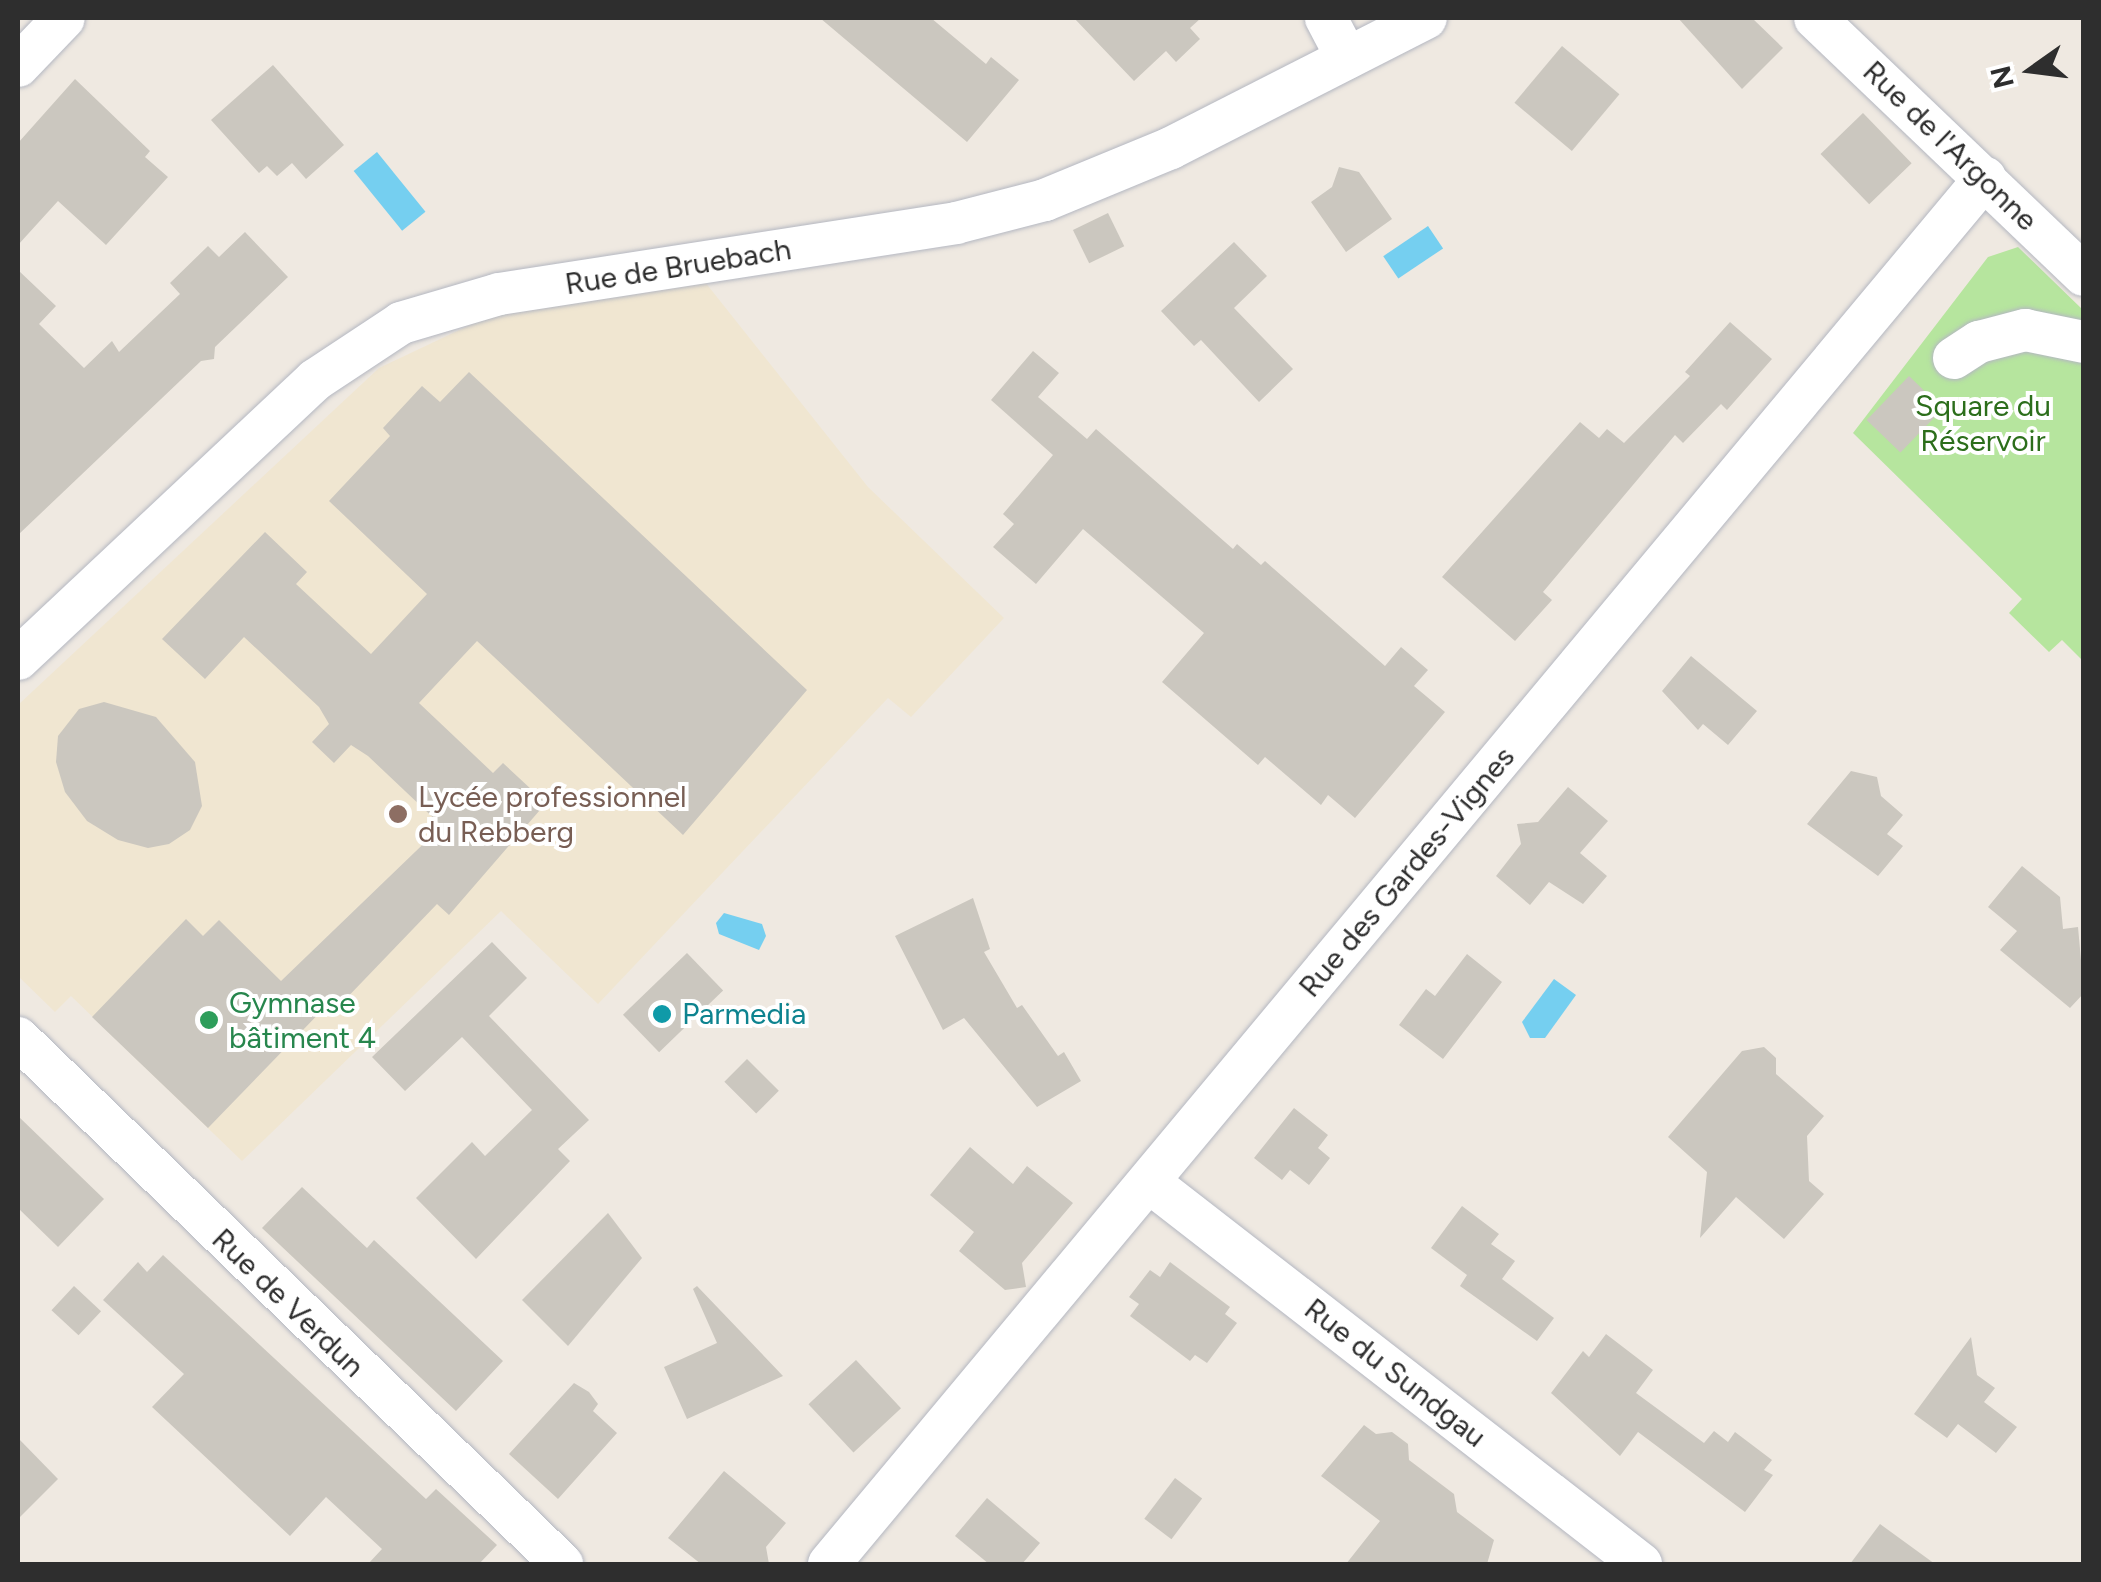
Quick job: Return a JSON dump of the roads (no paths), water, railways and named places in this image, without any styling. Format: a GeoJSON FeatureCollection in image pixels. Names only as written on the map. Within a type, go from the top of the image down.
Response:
{"type":"FeatureCollection","features":[{"type":"Feature","properties":{"kind":"street"},"geometry":{"type":"LineString","coordinates":[[18,66],[64,18]]}},
{"type":"Feature","properties":{"kind":"street"},"geometry":{"type":"LineString","coordinates":[[1326,18],[1346,58]]}},
{"type":"Feature","properties":{"kind":"street","name":"Rue de Bruebach"},"geometry":{"type":"LineString","coordinates":[[18,660],[314,380],[401,323],[499,294],[1000,213],[1126,168],[1426,18]]}},
{"type":"Feature","properties":{"kind":"street","name":"Rue de l'Argonne"},"geometry":{"type":"LineString","coordinates":[[1815,18],[2084,275]]}},
{"type":"Feature","properties":{"kind":"street","name":"Rue des Gardes-Vignes"},"geometry":{"type":"LineString","coordinates":[[829,1564],[1985,178]]}},
{"type":"Feature","properties":{"kind":"street"},"geometry":{"type":"LineString","coordinates":[[1954,358],[1979,342],[2025,330],[2084,342]]}},
{"type":"Feature","properties":{"kind":"street","name":"Rue de Verdun"},"geometry":{"type":"LineString","coordinates":[[18,1038],[562,1564]]}},
{"type":"Feature","properties":{"kind":"street","name":"Rue du Sundgau"},"geometry":{"type":"LineString","coordinates":[[1149,1182],[1642,1564]]}},
{"type":"Feature","properties":{"kind":"water"},"geometry":{"type":"Polygon","coordinates":[[[377,152],[425,212],[402,231],[354,171],[377,152]]]}},
{"type":"Feature","properties":{"kind":"water"},"geometry":{"type":"Polygon","coordinates":[[[1428,226],[1443,248],[1398,279],[1383,256],[1428,226]]]}},
{"type":"Feature","properties":{"kind":"water"},"geometry":{"type":"Polygon","coordinates":[[[724,913],[762,924],[766,936],[759,950],[719,934],[716,923],[724,913]]]}},
{"type":"Feature","properties":{"kind":"water"},"geometry":{"type":"Polygon","coordinates":[[[1554,979],[1576,995],[1545,1038],[1530,1038],[1522,1022],[1554,979]]]}},
{"type":"Feature","properties":{"kind":"place","name":"Lycée professionnel du Rebberg"},"geometry":{"type":"Point","coordinates":[398,814]}},
{"type":"Feature","properties":{"kind":"place","name":"Parmedia"},"geometry":{"type":"Point","coordinates":[662,1014]}},
{"type":"Feature","properties":{"kind":"place","name":"Gymnase bâtiment 4"},"geometry":{"type":"Point","coordinates":[209,1020]}},
{"type":"Feature","properties":{"kind":"park label","name":"Square du Réservoir"},"geometry":{"type":"Point","coordinates":[1983,423]}}]}
